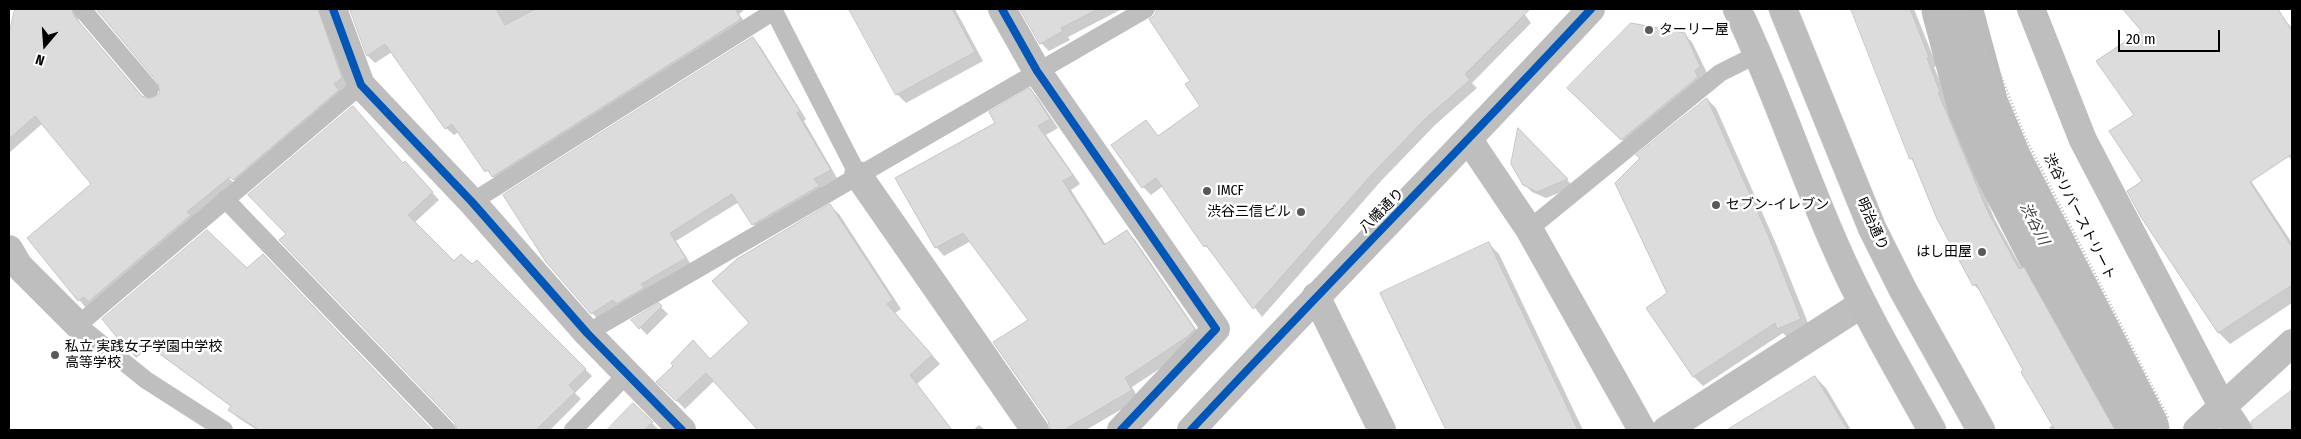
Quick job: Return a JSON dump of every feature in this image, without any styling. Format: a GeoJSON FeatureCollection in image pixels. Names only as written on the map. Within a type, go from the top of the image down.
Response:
{"type":"FeatureCollection","features":[{"type":"Feature","properties":{"kind":"main road"},"geometry":{"type":"LineString","coordinates":[[1736,9],[1758,54],[1833,242],[1862,304],[1932,430]]}},
{"type":"Feature","properties":{"kind":"main road","name":"明治通り"},"geometry":{"type":"LineString","coordinates":[[1784,9],[1872,228],[1903,290],[1981,430]]}},
{"type":"Feature","properties":{"kind":"street"},"geometry":{"type":"LineString","coordinates":[[333,9],[362,85],[472,202],[587,333],[682,430]]}},
{"type":"Feature","properties":{"kind":"street"},"geometry":{"type":"LineString","coordinates":[[1002,9],[1037,71],[1216,329],[1121,430]]}},
{"type":"Feature","properties":{"kind":"street","name":"八幡通り"},"geometry":{"type":"LineString","coordinates":[[1191,430],[1316,296],[1468,140],[1591,9]]}},
{"type":"Feature","properties":{"kind":"street"},"geometry":{"type":"LineString","coordinates":[[2031,9],[2083,140],[2222,406],[2238,430]]}},
{"type":"Feature","properties":{"kind":"street"},"geometry":{"type":"LineString","coordinates":[[1468,140],[1529,229],[1642,430]]}},
{"type":"Feature","properties":{"kind":"street"},"geometry":{"type":"LineString","coordinates":[[858,175],[1036,430]]}},
{"type":"Feature","properties":{"kind":"street"},"geometry":{"type":"LineString","coordinates":[[9,249],[19,266],[78,325]]}},
{"type":"Feature","properties":{"kind":"street"},"geometry":{"type":"LineString","coordinates":[[1316,296],[1382,430]]}},
{"type":"Feature","properties":{"kind":"street"},"geometry":{"type":"LineString","coordinates":[[1666,430],[1862,304]]}},
{"type":"Feature","properties":{"kind":"street"},"geometry":{"type":"LineString","coordinates":[[2197,430],[2292,343]]}},
{"type":"Feature","properties":{"kind":"lane"},"geometry":{"type":"LineString","coordinates":[[82,9],[150,89]]}},
{"type":"Feature","properties":{"kind":"lane"},"geometry":{"type":"LineString","coordinates":[[587,333],[1146,9]]}},
{"type":"Feature","properties":{"kind":"lane"},"geometry":{"type":"LineString","coordinates":[[472,202],[774,10],[858,175]]}},
{"type":"Feature","properties":{"kind":"lane"},"geometry":{"type":"LineString","coordinates":[[1529,229],[1720,73],[1758,54]]}},
{"type":"Feature","properties":{"kind":"lane"},"geometry":{"type":"LineString","coordinates":[[224,430],[146,380],[78,325],[362,85]]}},
{"type":"Feature","properties":{"kind":"lane"},"geometry":{"type":"LineString","coordinates":[[225,199],[447,430]]}},
{"type":"Feature","properties":{"kind":"lane"},"geometry":{"type":"LineString","coordinates":[[573,430],[627,374]]}},
{"type":"Feature","properties":{"kind":"building"},"geometry":{"type":"Polygon","coordinates":[[[15,9],[72,9],[74,16],[142,96],[151,99],[160,93],[158,83],[96,9],[318,9],[342,78],[334,84],[339,90],[233,180],[230,177],[187,212],[191,215],[88,302],[84,297],[78,301],[27,238],[91,184],[35,116],[9,139],[9,34],[15,9]]]}},
{"type":"Feature","properties":{"kind":"building"},"geometry":{"type":"Polygon","coordinates":[[[350,9],[496,9],[505,25],[535,9],[735,9],[741,19],[492,177],[488,170],[485,172],[452,124],[445,129],[385,44],[367,56],[350,9]]]}},
{"type":"Feature","properties":{"kind":"building"},"geometry":{"type":"Polygon","coordinates":[[[849,9],[952,9],[975,52],[896,95],[849,9]]]}},
{"type":"Feature","properties":{"kind":"building"},"geometry":{"type":"Polygon","coordinates":[[[1020,9],[1098,9],[1061,28],[1063,31],[1040,44],[1020,9]]]}},
{"type":"Feature","properties":{"kind":"building"},"geometry":{"type":"Polygon","coordinates":[[[1157,9],[1530,9],[1465,74],[1470,80],[1427,117],[1373,173],[1253,309],[1206,245],[1204,247],[1156,178],[1142,188],[1111,145],[1146,120],[1158,136],[1200,106],[1185,84],[1190,81],[1149,19],[1155,15],[1157,9]]]}},
{"type":"Feature","properties":{"kind":"building"},"geometry":{"type":"Polygon","coordinates":[[[1851,9],[1910,9],[1929,57],[1927,58],[1940,92],[1938,92],[1987,210],[2019,269],[2024,267],[2115,430],[2055,430],[2021,372],[2023,370],[1976,284],[1973,286],[1937,219],[1912,158],[1910,159],[1851,9]]]}},
{"type":"Feature","properties":{"kind":"building"},"geometry":{"type":"Polygon","coordinates":[[[2123,9],[2278,9],[2292,31],[2292,154],[2250,182],[2292,247],[2292,285],[2218,333],[2141,217],[2127,191],[2142,181],[2109,131],[2134,115],[2096,61],[2141,31],[2123,9]]]}},
{"type":"Feature","properties":{"kind":"building"},"geometry":{"type":"Polygon","coordinates":[[[1631,23],[1685,33],[1700,66],[1695,71],[1698,77],[1621,140],[1567,88],[1631,23]]]}},
{"type":"Feature","properties":{"kind":"building"},"geometry":{"type":"Polygon","coordinates":[[[753,37],[800,111],[797,113],[831,170],[814,179],[819,186],[752,225],[732,194],[670,233],[686,258],[641,284],[644,288],[616,304],[613,300],[591,314],[546,262],[503,195],[753,37]]]}},
{"type":"Feature","properties":{"kind":"building"},"geometry":{"type":"Polygon","coordinates":[[[1030,88],[1050,119],[1038,126],[1073,175],[1063,181],[1104,245],[1127,230],[1195,329],[1188,336],[1125,378],[1132,390],[1064,430],[1050,430],[1048,421],[993,342],[1028,320],[963,233],[935,248],[895,178],[995,123],[989,112],[1030,88]]]}},
{"type":"Feature","properties":{"kind":"building"},"geometry":{"type":"Polygon","coordinates":[[[1707,98],[1768,235],[1801,319],[1777,329],[1775,323],[1693,377],[1646,308],[1667,293],[1615,183],[1640,158],[1636,155],[1707,98]]]}},
{"type":"Feature","properties":{"kind":"building"},"geometry":{"type":"Polygon","coordinates":[[[353,106],[403,163],[405,161],[433,192],[408,215],[454,261],[461,254],[472,264],[477,260],[586,369],[569,385],[575,392],[536,430],[457,430],[455,423],[279,240],[286,234],[248,195],[353,106]]]}},
{"type":"Feature","properties":{"kind":"building"},"geometry":{"type":"Polygon","coordinates":[[[1518,128],[1568,179],[1537,192],[1523,185],[1511,164],[1518,128]]]}},
{"type":"Feature","properties":{"kind":"building"},"geometry":{"type":"Polygon","coordinates":[[[830,204],[893,300],[887,304],[932,355],[910,375],[952,430],[758,430],[706,373],[676,401],[656,382],[673,366],[671,363],[693,340],[710,359],[749,323],[712,281],[737,259],[830,204]]]}},
{"type":"Feature","properties":{"kind":"building"},"geometry":{"type":"Polygon","coordinates":[[[207,230],[247,268],[263,254],[432,430],[259,430],[228,410],[231,406],[142,341],[129,352],[102,319],[207,230]]]}},
{"type":"Feature","properties":{"kind":"building"},"geometry":{"type":"Polygon","coordinates":[[[1489,242],[1578,430],[1446,430],[1380,293],[1489,242]]]}},
{"type":"Feature","properties":{"kind":"building"},"geometry":{"type":"Polygon","coordinates":[[[659,303],[662,306],[639,329],[631,320],[659,303]]]}},
{"type":"Feature","properties":{"kind":"building"},"geometry":{"type":"Polygon","coordinates":[[[1815,376],[1848,430],[1727,430],[1815,376]]]}},
{"type":"Feature","properties":{"kind":"building"},"geometry":{"type":"Polygon","coordinates":[[[2292,390],[2292,430],[2253,430],[2251,422],[2292,390]]]}},
{"type":"Feature","properties":{"kind":"building"},"geometry":{"type":"Polygon","coordinates":[[[633,403],[653,422],[644,430],[607,430],[633,403]]]}},
{"type":"Feature","properties":{"kind":"waterway","name":"渋谷川"},"geometry":{"type":"LineString","coordinates":[[1952,9],[1978,106],[2002,163],[2139,430]]}},
{"type":"Feature","properties":{"kind":"cycle path"},"geometry":{"type":"LineString","coordinates":[[333,9],[361,85],[472,202],[587,333],[682,430]]}},
{"type":"Feature","properties":{"kind":"cycle path"},"geometry":{"type":"LineString","coordinates":[[1002,9],[1037,71],[1216,329],[1121,430]]}},
{"type":"Feature","properties":{"kind":"cycle path"},"geometry":{"type":"LineString","coordinates":[[1191,430],[1591,9]]}},
{"type":"Feature","properties":{"kind":"place","name":"ターリー屋"},"geometry":{"type":"Point","coordinates":[1649,30]}},
{"type":"Feature","properties":{"kind":"place","name":"IMCF"},"geometry":{"type":"Point","coordinates":[1207,191]}},
{"type":"Feature","properties":{"kind":"place","name":"セブン-イレブン"},"geometry":{"type":"Point","coordinates":[1716,205]}},
{"type":"Feature","properties":{"kind":"place","name":"渋谷三信ビル"},"geometry":{"type":"Point","coordinates":[1301,212]}},
{"type":"Feature","properties":{"kind":"place","name":"はし田屋"},"geometry":{"type":"Point","coordinates":[1982,252]}},
{"type":"Feature","properties":{"kind":"place","name":"私立 実践女子学園中学校 高等学校"},"geometry":{"type":"Point","coordinates":[55,355]}}]}
